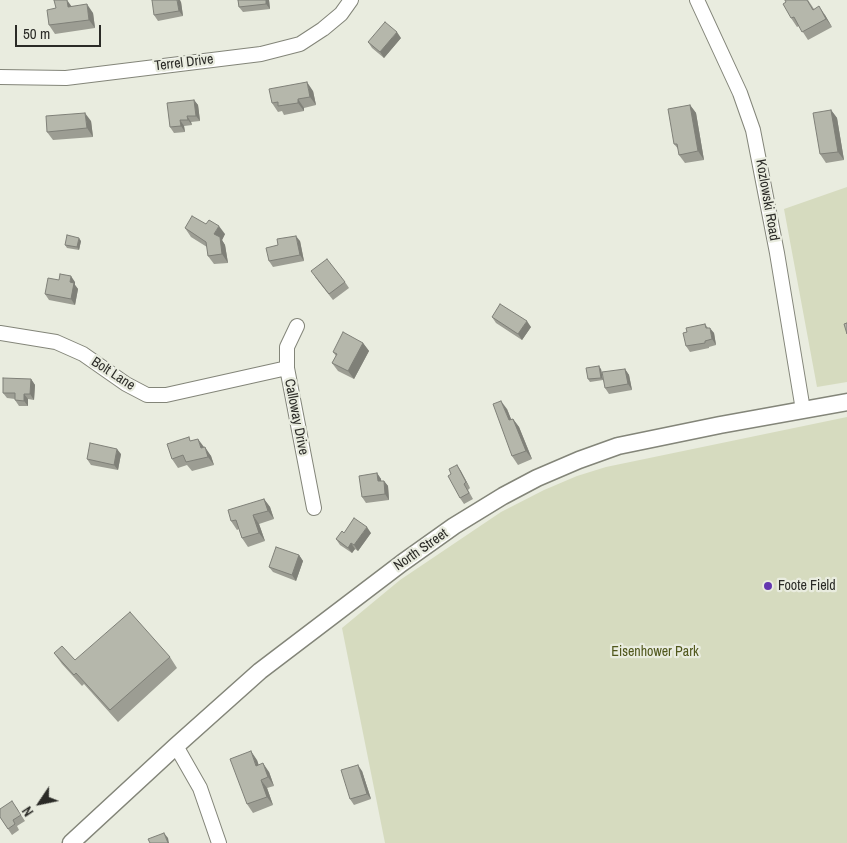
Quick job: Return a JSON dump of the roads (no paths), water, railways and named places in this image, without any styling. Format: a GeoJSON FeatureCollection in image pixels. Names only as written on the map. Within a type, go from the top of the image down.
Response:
{"type":"FeatureCollection","features":[{"type":"Feature","properties":{"kind":"main road","name":"North Street"},"geometry":{"type":"LineString","coordinates":[[71,843],[260,671],[454,526],[537,478],[618,446],[847,402]]}},
{"type":"Feature","properties":{"kind":"street","name":"Terrel Drive"},"geometry":{"type":"LineString","coordinates":[[0,77],[66,78],[261,54],[300,44],[341,14],[351,0]]}},
{"type":"Feature","properties":{"kind":"street","name":"Kozlowski Road"},"geometry":{"type":"LineString","coordinates":[[697,0],[740,93],[753,130],[777,253],[803,410]]}},
{"type":"Feature","properties":{"kind":"street","name":"Calloway Drive"},"geometry":{"type":"LineString","coordinates":[[297,326],[287,347],[287,368],[314,508]]}},
{"type":"Feature","properties":{"kind":"street","name":"Bolt Lane"},"geometry":{"type":"LineString","coordinates":[[0,333],[56,342],[83,354],[126,384],[147,395],[166,395],[287,368]]}},
{"type":"Feature","properties":{"kind":"street"},"geometry":{"type":"LineString","coordinates":[[176,746],[200,788],[219,843]]}},
{"type":"Feature","properties":{"kind":"place","name":"Foote Field"},"geometry":{"type":"Point","coordinates":[768,586]}},
{"type":"Feature","properties":{"kind":"park label","name":"Eisenhower Park"},"geometry":{"type":"Point","coordinates":[655,652]}}]}
